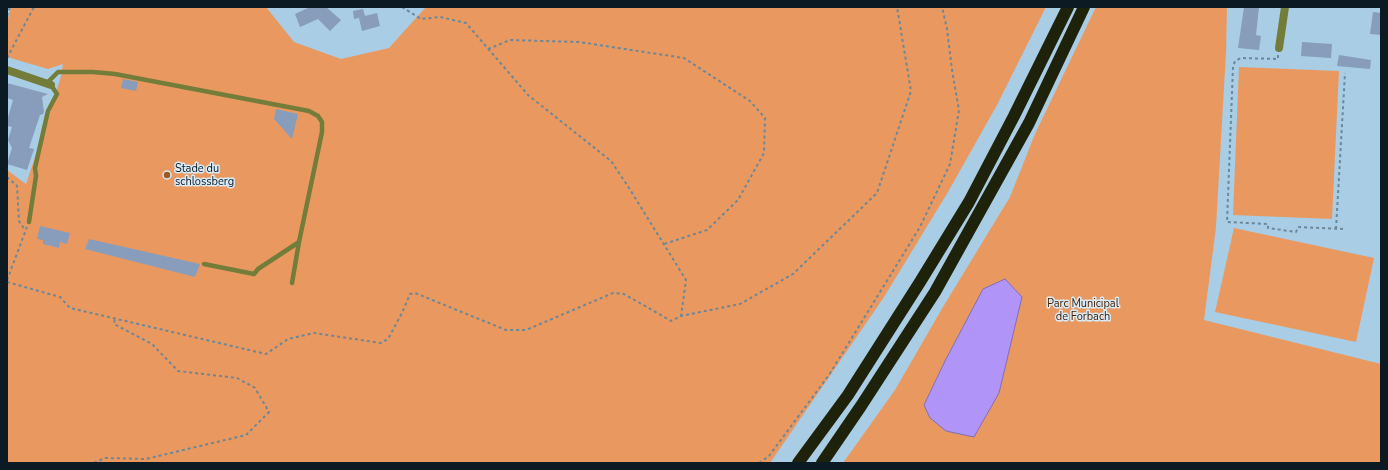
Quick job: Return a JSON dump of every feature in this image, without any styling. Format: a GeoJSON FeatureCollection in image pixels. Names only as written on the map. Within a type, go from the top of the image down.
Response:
{"type":"FeatureCollection","features":[{"type":"Feature","properties":{"kind":"highway"},"geometry":{"type":"LineString","coordinates":[[798,463],[848,395],[969,202],[1068,7]]}},
{"type":"Feature","properties":{"kind":"highway"},"geometry":{"type":"LineString","coordinates":[[822,463],[935,292],[1029,124],[1084,7]]}},
{"type":"Feature","properties":{"kind":"street"},"geometry":{"type":"LineString","coordinates":[[1279,48],[1285,7]]}},
{"type":"Feature","properties":{"kind":"street"},"geometry":{"type":"LineString","coordinates":[[7,70],[49,84]]}},
{"type":"Feature","properties":{"kind":"lane"},"geometry":{"type":"LineString","coordinates":[[29,222],[36,176],[35,168],[48,111],[57,94],[49,84],[58,72],[93,72],[108,74],[309,111],[318,116],[322,122],[322,132],[292,283]]}},
{"type":"Feature","properties":{"kind":"lane"},"geometry":{"type":"LineString","coordinates":[[204,264],[254,274],[258,269],[299,242]]}},
{"type":"Feature","properties":{"kind":"path"},"geometry":{"type":"LineString","coordinates":[[7,16],[10,7]]}},
{"type":"Feature","properties":{"kind":"path"},"geometry":{"type":"LineString","coordinates":[[7,58],[34,7]]}},
{"type":"Feature","properties":{"kind":"path"},"geometry":{"type":"LineString","coordinates":[[402,7],[421,19],[440,17],[466,23],[528,95],[611,161],[686,280],[681,316]]}},
{"type":"Feature","properties":{"kind":"path"},"geometry":{"type":"LineString","coordinates":[[29,222],[7,281],[60,297],[70,308],[266,354],[288,339],[314,333],[381,343],[388,339],[410,294],[415,293],[506,330],[526,330],[613,293],[624,294],[671,321],[681,316],[740,304],[793,274],[877,193],[911,91],[898,7]]}},
{"type":"Feature","properties":{"kind":"path"},"geometry":{"type":"LineString","coordinates":[[758,463],[769,456],[829,376],[920,227],[950,164],[959,110],[947,29],[942,7]]}},
{"type":"Feature","properties":{"kind":"path"},"geometry":{"type":"LineString","coordinates":[[488,49],[510,40],[579,42],[684,58],[750,101],[765,118],[764,152],[738,200],[707,230],[664,244]]}},
{"type":"Feature","properties":{"kind":"path"},"geometry":{"type":"LineString","coordinates":[[1279,48],[1278,59],[1241,58],[1235,61],[1233,67],[1227,222],[1268,224],[1268,228],[1296,232],[1298,227],[1342,229]]}},
{"type":"Feature","properties":{"kind":"path"},"geometry":{"type":"LineString","coordinates":[[1336,229],[1345,73]]}},
{"type":"Feature","properties":{"kind":"path"},"geometry":{"type":"LineString","coordinates":[[7,177],[18,186],[20,221],[25,230]]}},
{"type":"Feature","properties":{"kind":"path"},"geometry":{"type":"LineString","coordinates":[[94,463],[105,458],[146,459],[246,435],[269,412],[255,388],[237,378],[178,371],[152,344],[114,324],[114,318]]}},
{"type":"Feature","properties":{"kind":"green space"},"geometry":{"type":"Polygon","coordinates":[[[11,7],[266,7],[294,42],[341,59],[389,48],[426,7],[1046,7],[997,105],[948,192],[884,297],[770,463],[7,463],[7,170],[26,184],[51,110],[63,64],[48,69],[7,57],[7,22],[11,7]]]}},
{"type":"Feature","properties":{"kind":"green space","name":"Parc Municipal de Forbach"},"geometry":{"type":"Polygon","coordinates":[[[1096,7],[1227,7],[1226,52],[1216,227],[1204,320],[1381,364],[1381,463],[843,463],[895,390],[943,307],[1010,197],[1035,134],[1096,7]]]}},
{"type":"Feature","properties":{"kind":"green space"},"geometry":{"type":"Polygon","coordinates":[[[1239,67],[1339,71],[1332,219],[1233,215],[1239,67]]]}},
{"type":"Feature","properties":{"kind":"green space"},"geometry":{"type":"Polygon","coordinates":[[[1234,228],[1374,258],[1356,342],[1215,312],[1234,228]]]}},
{"type":"Feature","properties":{"kind":"shaded area"},"geometry":{"type":"Polygon","coordinates":[[[1005,279],[1022,297],[999,393],[974,437],[946,431],[930,418],[924,405],[945,361],[983,289],[1005,279]]]}},
{"type":"Feature","properties":{"kind":"building"},"geometry":{"type":"Polygon","coordinates":[[[310,7],[326,7],[341,20],[330,31],[318,19],[300,27],[295,14],[310,7]]]}},
{"type":"Feature","properties":{"kind":"building"},"geometry":{"type":"Polygon","coordinates":[[[1244,7],[1259,7],[1256,35],[1261,36],[1259,50],[1238,48],[1244,7]]]}},
{"type":"Feature","properties":{"kind":"building"},"geometry":{"type":"Polygon","coordinates":[[[363,9],[365,16],[377,13],[380,26],[362,31],[359,18],[363,17],[354,19],[353,11],[363,9]]]}},
{"type":"Feature","properties":{"kind":"building"},"geometry":{"type":"Polygon","coordinates":[[[1373,12],[1381,13],[1381,35],[1370,34],[1373,12]]]}},
{"type":"Feature","properties":{"kind":"building"},"geometry":{"type":"Polygon","coordinates":[[[1302,42],[1332,44],[1331,58],[1301,56],[1302,42]]]}},
{"type":"Feature","properties":{"kind":"building"},"geometry":{"type":"Polygon","coordinates":[[[1339,55],[1371,60],[1370,69],[1337,66],[1339,55]]]}},
{"type":"Feature","properties":{"kind":"building"},"geometry":{"type":"Polygon","coordinates":[[[123,79],[138,82],[136,91],[121,88],[123,79]]]}},
{"type":"Feature","properties":{"kind":"building"},"geometry":{"type":"Polygon","coordinates":[[[7,83],[48,94],[42,97],[44,112],[40,115],[29,148],[34,149],[27,170],[7,164],[12,148],[8,140],[12,127],[7,126],[7,121],[13,100],[7,98],[7,83]]]}},
{"type":"Feature","properties":{"kind":"building"},"geometry":{"type":"Polygon","coordinates":[[[276,109],[298,114],[292,139],[274,119],[276,109]]]}},
{"type":"Feature","properties":{"kind":"building"},"geometry":{"type":"Polygon","coordinates":[[[40,226],[70,233],[67,244],[60,242],[59,248],[43,244],[43,240],[37,239],[40,226]]]}},
{"type":"Feature","properties":{"kind":"building"},"geometry":{"type":"Polygon","coordinates":[[[89,239],[200,264],[195,277],[85,249],[89,239]]]}},
{"type":"Feature","properties":{"kind":"place","name":"Stade du schlossberg"},"geometry":{"type":"Point","coordinates":[167,175]}}]}
